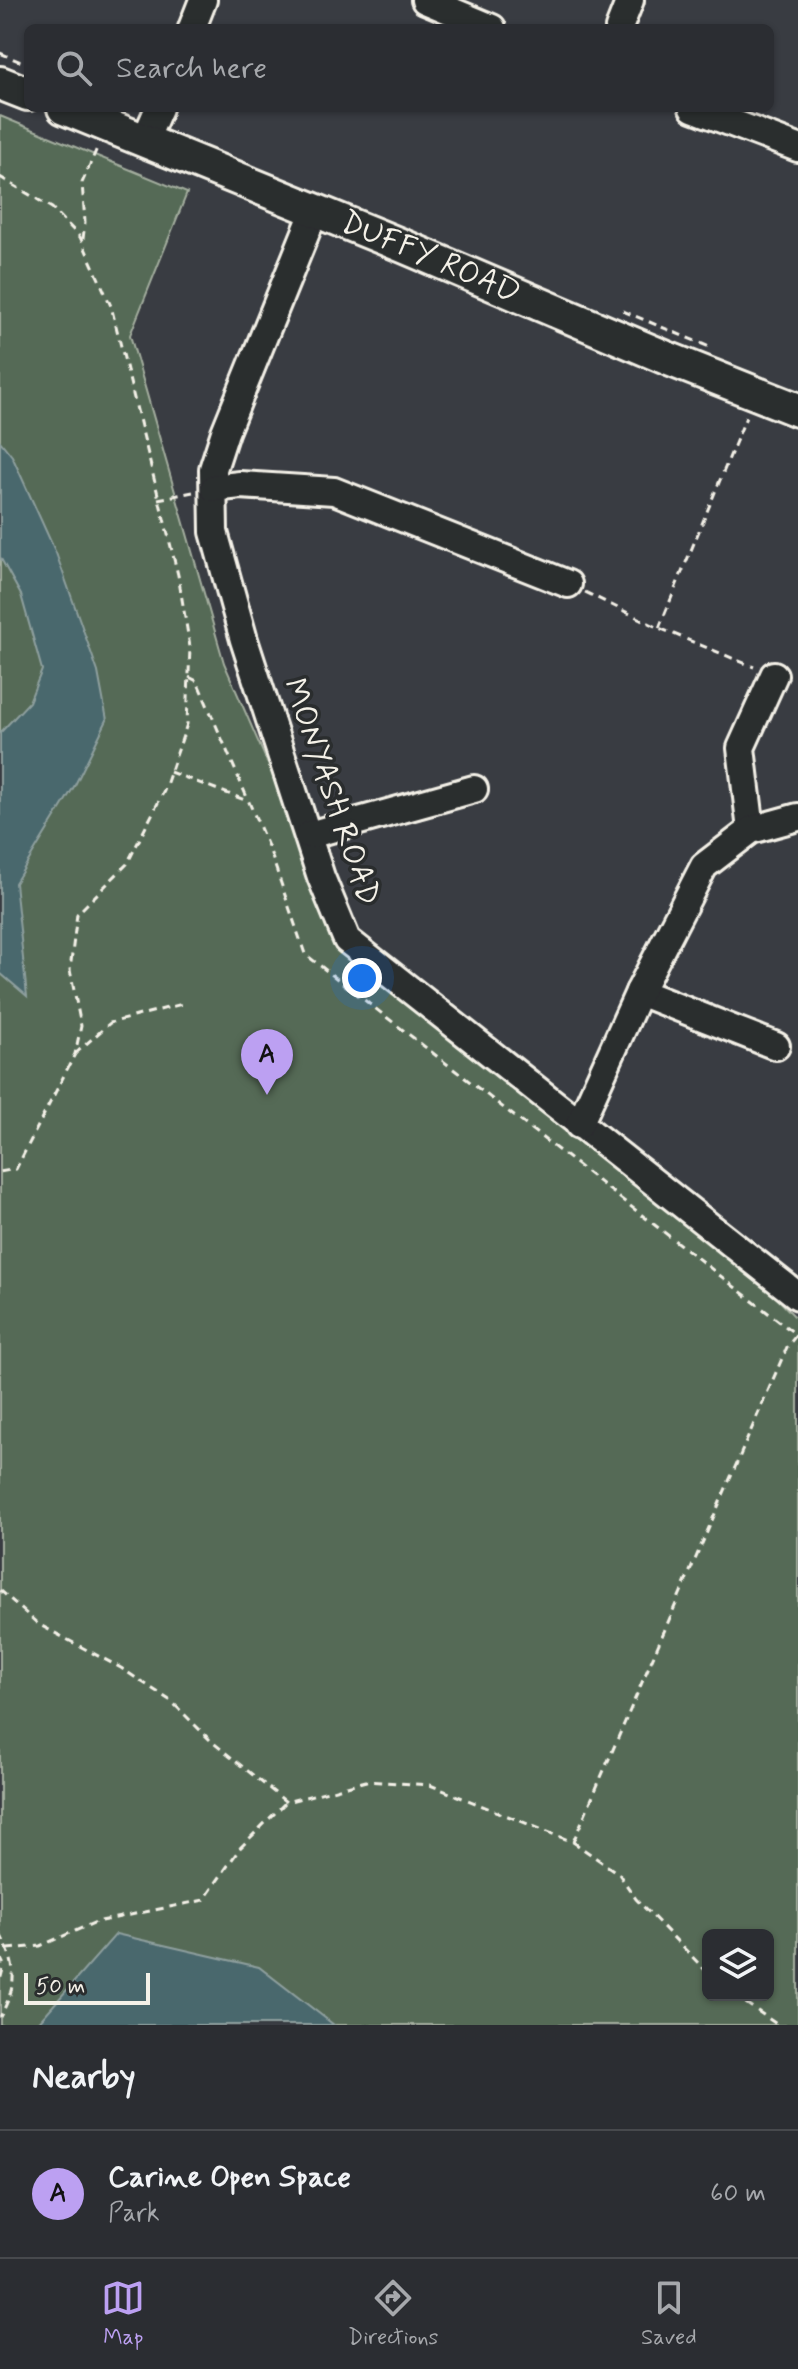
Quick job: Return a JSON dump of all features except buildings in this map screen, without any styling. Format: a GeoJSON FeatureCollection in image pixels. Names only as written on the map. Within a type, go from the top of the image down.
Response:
{"type":"FeatureCollection","features":[{"type":"Feature","properties":{"kind":"main road"},"geometry":{"type":"LineString","coordinates":[[0,83],[24,92]]}},
{"type":"Feature","properties":{"kind":"main road","name":"DUFFY ROAD"},"geometry":{"type":"LineString","coordinates":[[74,112],[798,410]]}},
{"type":"Feature","properties":{"kind":"street"},"geometry":{"type":"LineString","coordinates":[[194,24],[203,0]]}},
{"type":"Feature","properties":{"kind":"street"},"geometry":{"type":"LineString","coordinates":[[425,0],[482,24]]}},
{"type":"Feature","properties":{"kind":"street"},"geometry":{"type":"LineString","coordinates":[[621,24],[630,0]]}},
{"type":"Feature","properties":{"kind":"street"},"geometry":{"type":"LineString","coordinates":[[145,140],[157,112]]}},
{"type":"Feature","properties":{"kind":"street"},"geometry":{"type":"LineString","coordinates":[[704,112],[798,148]]}},
{"type":"Feature","properties":{"kind":"street","name":"MONYASH ROAD"},"geometry":{"type":"LineString","coordinates":[[315,210],[213,469],[214,532],[244,640],[321,877],[347,940],[798,1296]]}},
{"type":"Feature","properties":{"kind":"street"},"geometry":{"type":"LineString","coordinates":[[214,488],[240,485],[334,491],[568,584]]}},
{"type":"Feature","properties":{"kind":"street"},"geometry":{"type":"LineString","coordinates":[[751,830],[741,748],[774,675]]}},
{"type":"Feature","properties":{"kind":"street"},"geometry":{"type":"LineString","coordinates":[[309,835],[474,789]]}},
{"type":"Feature","properties":{"kind":"street"},"geometry":{"type":"LineString","coordinates":[[579,1125],[639,992],[704,866],[751,830],[798,817]]}},
{"type":"Feature","properties":{"kind":"street"},"geometry":{"type":"LineString","coordinates":[[639,992],[776,1046]]}},
{"type":"Feature","properties":{"kind":"path"},"geometry":{"type":"LineString","coordinates":[[0,53],[24,63]]}},
{"type":"Feature","properties":{"kind":"path"},"geometry":{"type":"LineString","coordinates":[[83,242],[82,183],[107,125]]}},
{"type":"Feature","properties":{"kind":"path"},"geometry":{"type":"LineString","coordinates":[[0,177],[52,208],[83,242],[111,306],[178,575],[190,647],[187,724],[164,791],[127,864],[77,914],[70,970],[81,1026],[75,1054],[16,1169],[1,1172]]}},
{"type":"Feature","properties":{"kind":"path"},"geometry":{"type":"LineString","coordinates":[[659,628],[756,392]]}},
{"type":"Feature","properties":{"kind":"path"},"geometry":{"type":"LineString","coordinates":[[158,499],[214,488]]}},
{"type":"Feature","properties":{"kind":"path"},"geometry":{"type":"LineString","coordinates":[[568,584],[659,628],[774,675]]}},
{"type":"Feature","properties":{"kind":"path"},"geometry":{"type":"LineString","coordinates":[[170,772],[248,801]]}},
{"type":"Feature","properties":{"kind":"path"},"geometry":{"type":"LineString","coordinates":[[96,898],[101,903]]}},
{"type":"Feature","properties":{"kind":"path"},"geometry":{"type":"LineString","coordinates":[[75,1054],[110,1023],[186,1003]]}},
{"type":"Feature","properties":{"kind":"path"},"geometry":{"type":"LineString","coordinates":[[573,1842],[787,1347],[798,1333]]}},
{"type":"Feature","properties":{"kind":"path"},"geometry":{"type":"LineString","coordinates":[[0,1590],[38,1624],[121,1668],[171,1701],[211,1741],[286,1802]]}},
{"type":"Feature","properties":{"kind":"path"},"geometry":{"type":"LineString","coordinates":[[8,1949],[40,1946],[96,1922],[204,1900],[240,1848],[286,1802],[366,1781],[430,1785],[573,1842],[619,1874],[636,1899],[702,1967]]}},
{"type":"Feature","properties":{"kind":"path"},"geometry":{"type":"LineString","coordinates":[[0,1934],[8,1949],[15,1977],[0,2017]]}},
{"type":"Feature","properties":{"kind":"path"},"geometry":{"type":"LineString","coordinates":[[0,1957],[4,1965],[0,1981]]}},
{"type":"Feature","properties":{"kind":"path"},"geometry":{"type":"LineString","coordinates":[[743,2001],[778,2025]]}},
{"type":"Feature","properties":{"kind":"green space"},"geometry":{"type":"Polygon","coordinates":[[[0,116],[187,193],[130,335],[224,663],[348,948],[722,1241],[798,1320],[798,2025],[0,2025],[0,116]]]}},
{"type":"Feature","properties":{"kind":"water"},"geometry":{"type":"Polygon","coordinates":[[[0,441],[12,456],[56,553],[98,672],[107,720],[75,785],[15,883],[27,996],[0,973],[0,733],[29,702],[42,670],[21,595],[0,557],[0,441]]]}},
{"type":"Feature","properties":{"kind":"water"},"geometry":{"type":"Polygon","coordinates":[[[116,1934],[259,1967],[334,2025],[36,2025],[116,1934]]]}},
{"type":"Feature","properties":{"kind":"place","name":"Carine Open Space"},"geometry":{"type":"Point","coordinates":[267,1095]}}]}
